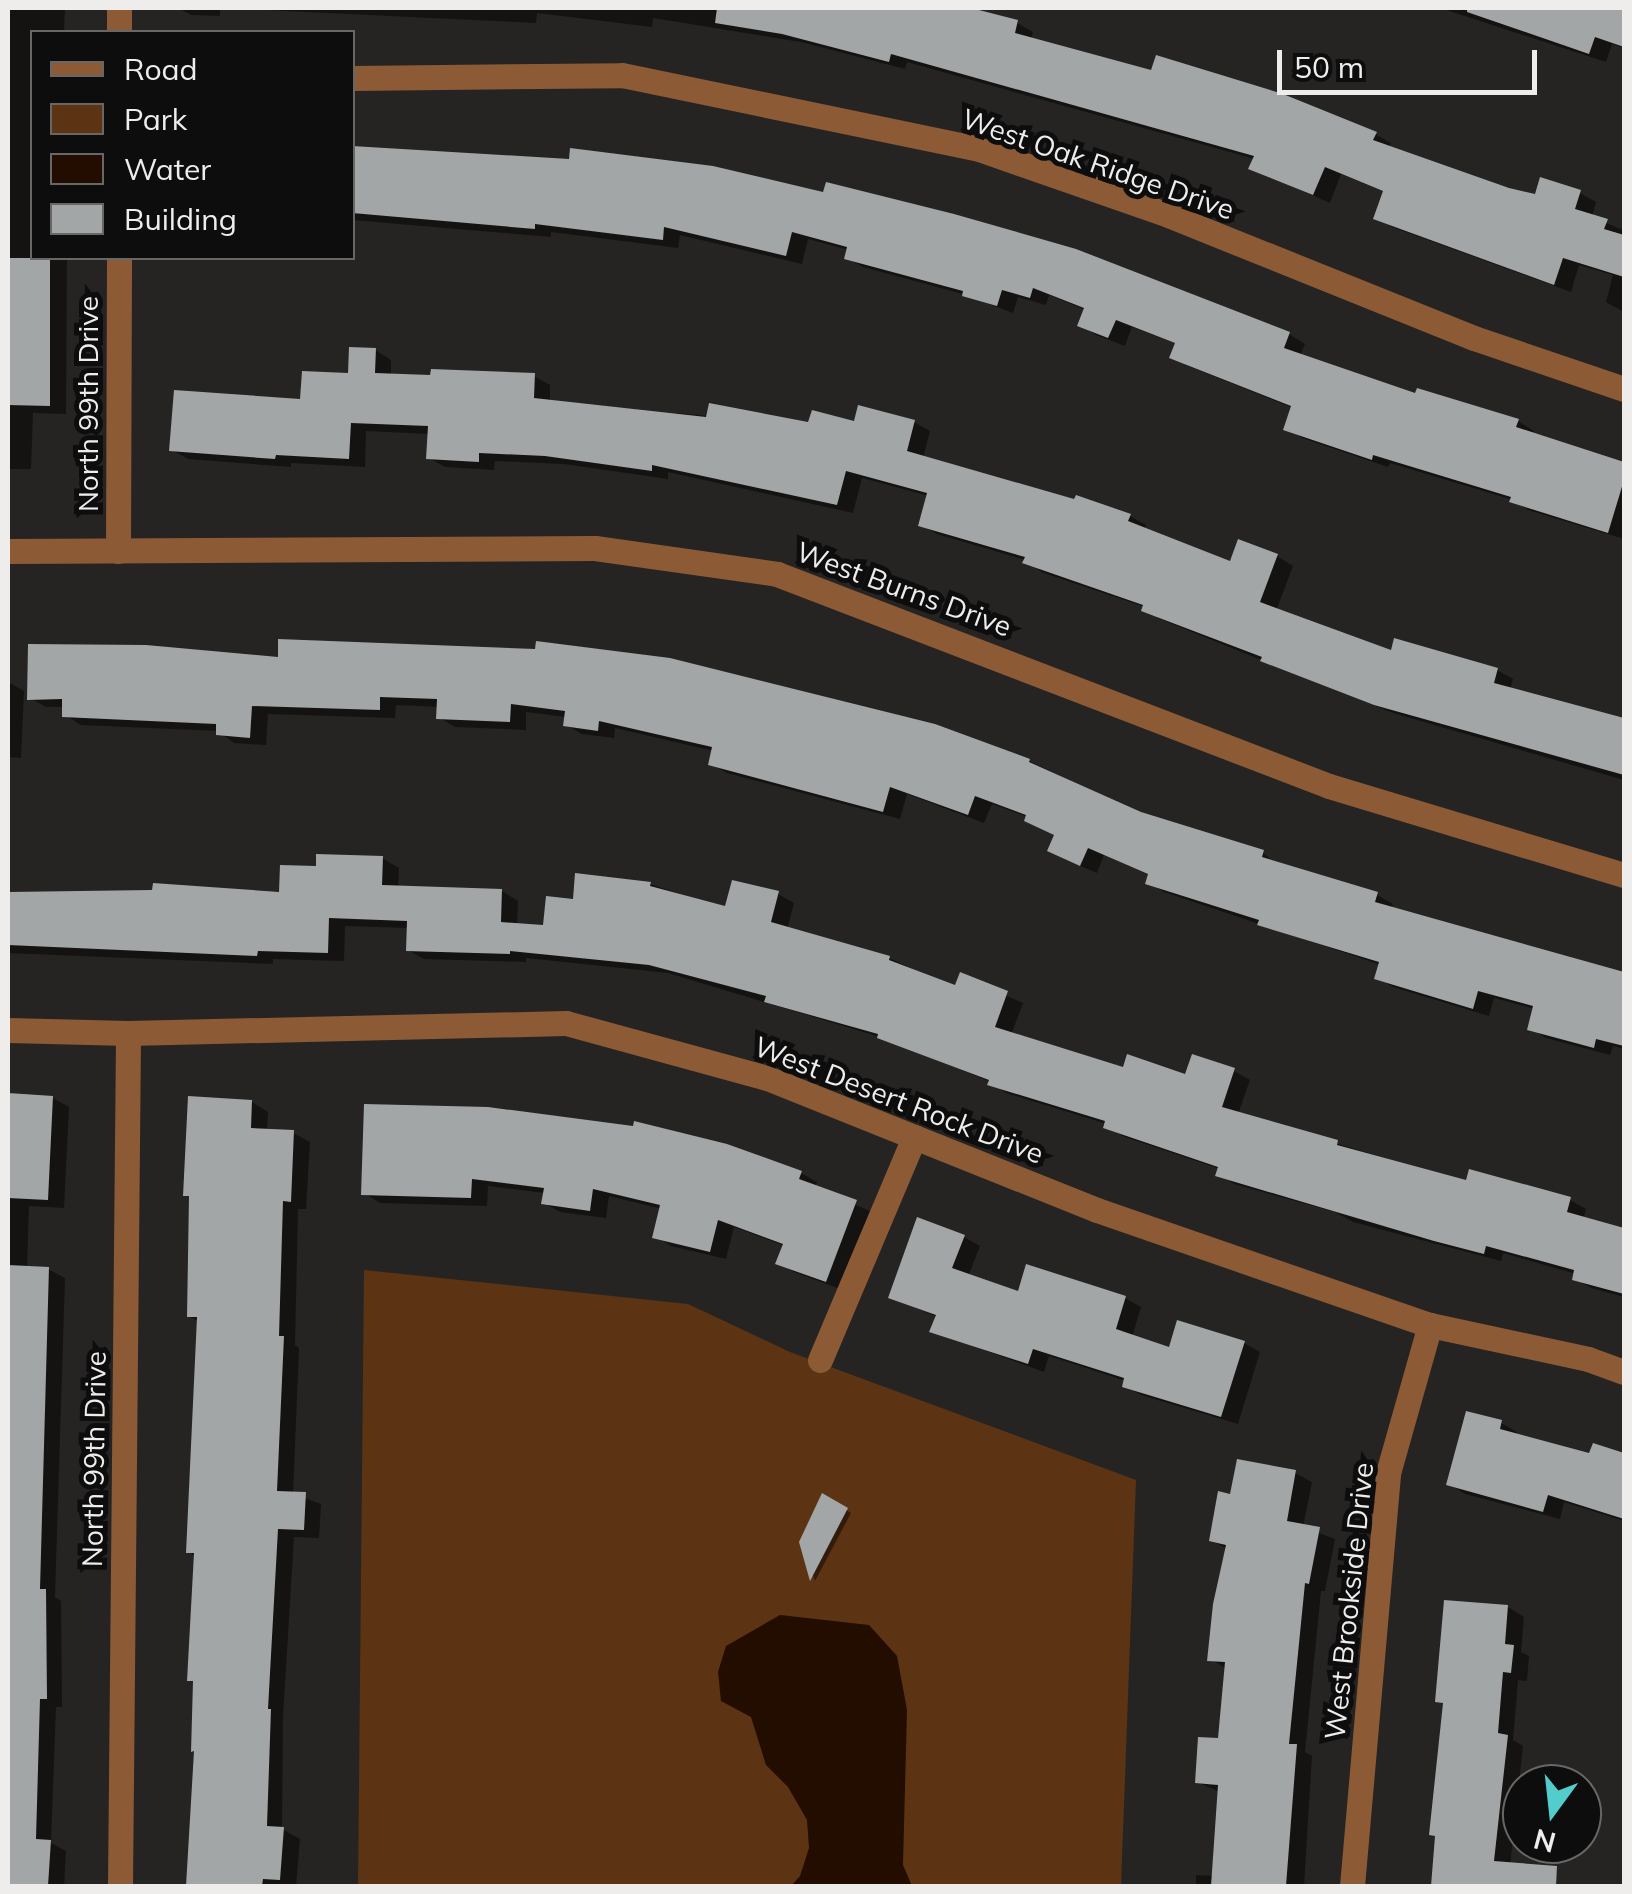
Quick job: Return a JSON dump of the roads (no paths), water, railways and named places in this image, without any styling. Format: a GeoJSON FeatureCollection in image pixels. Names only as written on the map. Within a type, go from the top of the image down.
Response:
{"type":"FeatureCollection","features":[{"type":"Feature","properties":{"kind":"street","name":"West Oak Ridge Drive"},"geometry":{"type":"LineString","coordinates":[[355,78],[622,75],[978,149],[1168,214],[1474,338],[1624,389]]}},
{"type":"Feature","properties":{"kind":"street","name":"North 99th Drive"},"geometry":{"type":"LineString","coordinates":[[118,550],[119,260]]}},
{"type":"Feature","properties":{"kind":"street","name":"West Burns Drive"},"geometry":{"type":"LineString","coordinates":[[8,551],[595,548],[777,574],[1329,786],[1624,875]]}},
{"type":"Feature","properties":{"kind":"street","name":"West Desert Rock Drive"},"geometry":{"type":"LineString","coordinates":[[8,1030],[128,1033],[566,1023],[767,1078],[1097,1210],[1430,1325],[1588,1358],[1624,1372]]}},
{"type":"Feature","properties":{"kind":"street","name":"North 99th Drive"},"geometry":{"type":"LineString","coordinates":[[120,1886],[128,1033]]}},
{"type":"Feature","properties":{"kind":"street"},"geometry":{"type":"LineString","coordinates":[[820,1360],[914,1137]]}},
{"type":"Feature","properties":{"kind":"street","name":"West Brookside Drive"},"geometry":{"type":"LineString","coordinates":[[1352,1886],[1388,1473],[1430,1325]]}},
{"type":"Feature","properties":{"kind":"water"},"geometry":{"type":"Polygon","coordinates":[[[780,1615],[869,1625],[897,1656],[907,1710],[903,1865],[912,1886],[791,1886],[800,1876],[809,1848],[807,1820],[788,1787],[766,1765],[751,1717],[721,1701],[718,1672],[726,1646],[780,1615]]]}}]}
